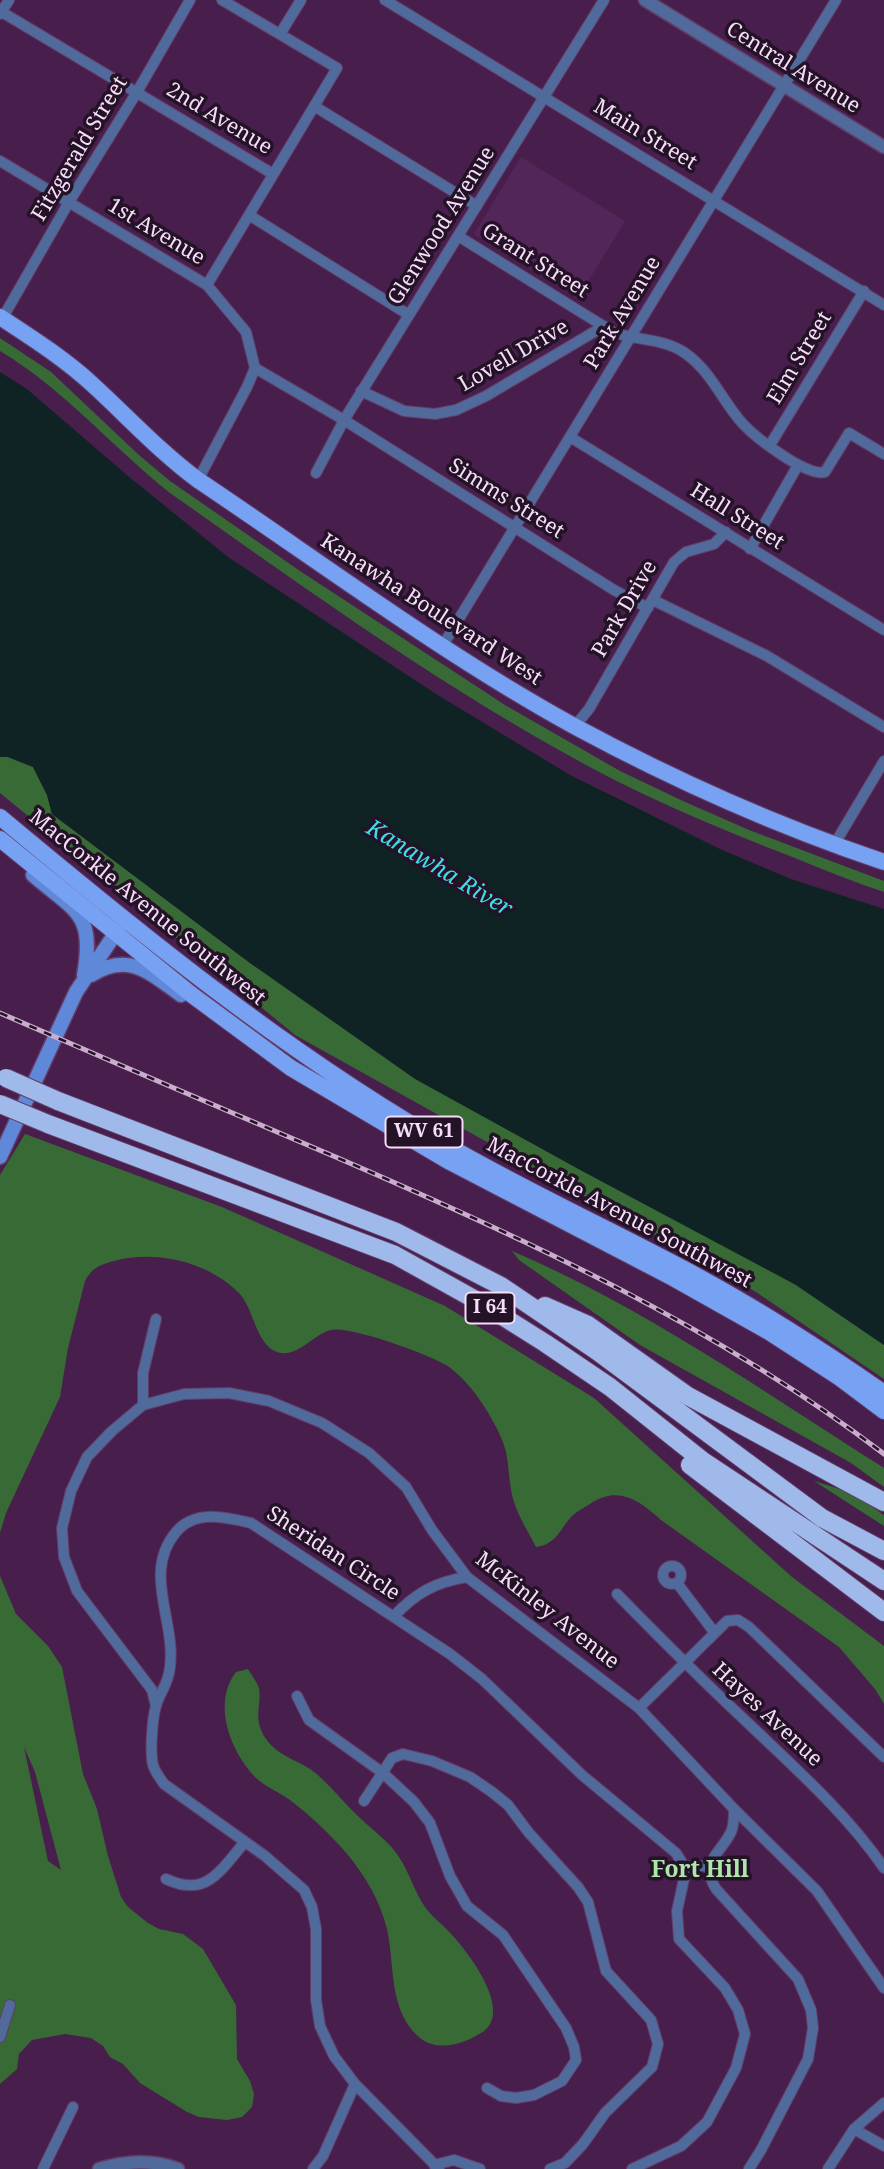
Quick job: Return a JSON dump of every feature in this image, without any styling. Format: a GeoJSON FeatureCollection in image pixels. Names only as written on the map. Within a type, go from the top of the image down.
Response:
{"type":"FeatureCollection","features":[{"type":"Feature","properties":{"kind":"highway","name":"I 64"},"geometry":{"type":"LineString","coordinates":[[3,1077],[58,1101],[396,1231],[501,1286],[597,1352],[822,1518],[884,1551]]}},
{"type":"Feature","properties":{"kind":"highway","name":"I 64"},"geometry":{"type":"LineString","coordinates":[[0,1104],[395,1255],[483,1304],[610,1387],[702,1461],[884,1581]]}},
{"type":"Feature","properties":{"kind":"highway"},"geometry":{"type":"LineString","coordinates":[[501,1286],[588,1325],[688,1395],[884,1502]]}},
{"type":"Feature","properties":{"kind":"highway"},"geometry":{"type":"LineString","coordinates":[[610,1387],[684,1461],[884,1612]]}},
{"type":"Feature","properties":{"kind":"main road","name":"Kanawha Boulevard West"},"geometry":{"type":"LineString","coordinates":[[1,318],[61,358],[92,384],[167,457],[198,480],[443,645],[575,726],[703,791],[834,845],[884,862]]}},
{"type":"Feature","properties":{"kind":"main road","name":"MacCorkle Avenue Southwest"},"geometry":{"type":"LineString","coordinates":[[0,817],[218,994],[346,1084],[437,1140],[709,1283],[828,1354],[884,1393]]}},
{"type":"Feature","properties":{"kind":"main road","name":"MacCorkle Avenue Southwest"},"geometry":{"type":"LineString","coordinates":[[0,840],[234,1027],[291,1068],[395,1130],[769,1332],[840,1378],[884,1411]]}},
{"type":"Feature","properties":{"kind":"main road"},"geometry":{"type":"LineString","coordinates":[[0,840],[20,864],[71,906],[80,917],[88,936],[83,980]]}},
{"type":"Feature","properties":{"kind":"main road"},"geometry":{"type":"LineString","coordinates":[[0,1157],[76,992],[125,918]]}},
{"type":"Feature","properties":{"kind":"main road"},"geometry":{"type":"LineString","coordinates":[[83,980],[109,965],[132,964],[149,972],[213,1017],[234,1027]]}},
{"type":"Feature","properties":{"kind":"street"},"geometry":{"type":"LineString","coordinates":[[1,12],[9,0]]}},
{"type":"Feature","properties":{"kind":"street","name":"Fitzgerald Street"},"geometry":{"type":"LineString","coordinates":[[1,318],[190,0]]}},
{"type":"Feature","properties":{"kind":"street"},"geometry":{"type":"LineString","coordinates":[[207,285],[337,68],[222,0]]}},
{"type":"Feature","properties":{"kind":"street"},"geometry":{"type":"LineString","coordinates":[[280,34],[302,0]]}},
{"type":"Feature","properties":{"kind":"street","name":"Main Street"},"geometry":{"type":"LineString","coordinates":[[385,0],[883,303]]}},
{"type":"Feature","properties":{"kind":"street","name":"Glenwood Avenue"},"geometry":{"type":"LineString","coordinates":[[316,473],[361,391],[604,0]]}},
{"type":"Feature","properties":{"kind":"street","name":"Central Avenue"},"geometry":{"type":"LineString","coordinates":[[645,0],[884,147]]}},
{"type":"Feature","properties":{"kind":"street","name":"Park Avenue"},"geometry":{"type":"LineString","coordinates":[[443,645],[513,526],[836,0]]}},
{"type":"Feature","properties":{"kind":"street","name":"2nd Avenue"},"geometry":{"type":"LineString","coordinates":[[1,12],[273,174]]}},
{"type":"Feature","properties":{"kind":"street","name":"Grant Street"},"geometry":{"type":"LineString","coordinates":[[314,106],[477,206]]}},
{"type":"Feature","properties":{"kind":"street","name":"1st Avenue"},"geometry":{"type":"LineString","coordinates":[[0,161],[207,285],[246,332],[255,368]]}},
{"type":"Feature","properties":{"kind":"street"},"geometry":{"type":"LineString","coordinates":[[249,215],[409,315]]}},
{"type":"Feature","properties":{"kind":"street","name":"Grant Street"},"geometry":{"type":"LineString","coordinates":[[458,236],[604,326],[630,338],[663,342],[686,353],[711,377],[745,426],[798,465]]}},
{"type":"Feature","properties":{"kind":"street","name":"Elm Street"},"geometry":{"type":"LineString","coordinates":[[770,445],[864,291]]}},
{"type":"Feature","properties":{"kind":"street","name":"Lovell Drive"},"geometry":{"type":"LineString","coordinates":[[361,391],[404,411],[428,414],[456,410],[486,396],[604,326]]}},
{"type":"Feature","properties":{"kind":"street"},"geometry":{"type":"LineString","coordinates":[[198,480],[255,368],[344,420]]}},
{"type":"Feature","properties":{"kind":"street","name":"Simms Street"},"geometry":{"type":"LineString","coordinates":[[344,420],[614,590],[767,656],[884,727]]}},
{"type":"Feature","properties":{"kind":"street"},"geometry":{"type":"LineString","coordinates":[[750,549],[798,465],[819,474],[825,472],[849,433],[884,454]]}},
{"type":"Feature","properties":{"kind":"street","name":"Hall Street"},"geometry":{"type":"LineString","coordinates":[[570,437],[884,630]]}},
{"type":"Feature","properties":{"kind":"street","name":"Park Drive"},"geometry":{"type":"LineString","coordinates":[[575,726],[589,709],[679,557],[714,544],[726,532]]}},
{"type":"Feature","properties":{"kind":"street"},"geometry":{"type":"LineString","coordinates":[[834,845],[884,761]]}},
{"type":"Feature","properties":{"kind":"street"},"geometry":{"type":"LineString","coordinates":[[143,1405],[143,1373],[156,1318]]}},
{"type":"Feature","properties":{"kind":"street","name":"McKinley Avenue"},"geometry":{"type":"LineString","coordinates":[[156,1706],[152,1690],[77,1591],[64,1557],[62,1528],[71,1491],[87,1457],[143,1405],[184,1394],[229,1393],[269,1401],[322,1423],[369,1453],[406,1487],[432,1530],[467,1577],[639,1708],[734,1809],[817,1891],[884,1988]]}},
{"type":"Feature","properties":{"kind":"street","name":"Sheridan Circle"},"geometry":{"type":"LineString","coordinates":[[437,2167],[355,2084],[334,2056],[320,2026],[316,2000],[316,1929],[312,1907],[304,1890],[265,1856],[164,1784],[153,1766],[156,1706],[167,1685],[171,1664],[170,1632],[161,1590],[160,1564],[166,1544],[180,1528],[200,1517],[225,1517],[251,1523],[394,1616],[482,1679],[582,1775],[676,1853],[684,1866]]}},
{"type":"Feature","properties":{"kind":"street"},"geometry":{"type":"LineString","coordinates":[[394,1616],[411,1599],[443,1581],[467,1577]]}},
{"type":"Feature","properties":{"kind":"street"},"geometry":{"type":"LineString","coordinates":[[677,1583],[714,1632]]}},
{"type":"Feature","properties":{"kind":"street","name":"Hayes Avenue"},"geometry":{"type":"LineString","coordinates":[[617,1594],[685,1664],[810,1782],[863,1838],[884,1868]]}},
{"type":"Feature","properties":{"kind":"street"},"geometry":{"type":"LineString","coordinates":[[639,1708],[714,1632],[727,1621],[738,1620],[749,1627],[884,1756]]}},
{"type":"Feature","properties":{"kind":"street"},"geometry":{"type":"LineString","coordinates":[[297,1696],[309,1720],[383,1773],[414,1802],[430,1823],[450,1876],[467,1906],[503,1935],[566,2028],[576,2060],[562,2081],[534,2095],[516,2098],[501,2096],[487,2088]]}},
{"type":"Feature","properties":{"kind":"street"},"geometry":{"type":"LineString","coordinates":[[364,1801],[392,1758],[403,1754],[432,1761],[470,1777],[508,1805],[588,1902],[606,1971],[651,2020],[658,2044],[652,2067],[605,2113],[583,2144],[565,2163],[550,2169]]}},
{"type":"Feature","properties":{"kind":"street"},"geometry":{"type":"LineString","coordinates":[[734,1809],[733,1830],[709,1866],[710,1879],[716,1889],[798,1979],[811,2010],[813,2028],[808,2059],[749,2169]]}},
{"type":"Feature","properties":{"kind":"street"},"geometry":{"type":"LineString","coordinates":[[166,1879],[191,1886],[204,1883],[216,1875],[244,1843]]}},
{"type":"Feature","properties":{"kind":"street"},"geometry":{"type":"LineString","coordinates":[[632,2169],[681,2146],[707,2122],[736,2068],[745,2034],[738,2010],[725,1988],[679,1939],[677,1911],[684,1880],[684,1866],[709,1866]]}},
{"type":"Feature","properties":{"kind":"street"},"geometry":{"type":"LineString","coordinates":[[0,2037],[10,2005]]}},
{"type":"Feature","properties":{"kind":"street"},"geometry":{"type":"LineString","coordinates":[[313,2169],[323,2156],[355,2084]]}},
{"type":"Feature","properties":{"kind":"street"},"geometry":{"type":"LineString","coordinates":[[828,2169],[854,2129],[884,2103]]}},
{"type":"Feature","properties":{"kind":"street"},"geometry":{"type":"LineString","coordinates":[[43,2169],[73,2107]]}},
{"type":"Feature","properties":{"kind":"street"},"geometry":{"type":"LineString","coordinates":[[854,2129],[884,2146]]}},
{"type":"Feature","properties":{"kind":"street"},"geometry":{"type":"LineString","coordinates":[[437,2167],[454,2160],[480,2169]]}},
{"type":"Feature","properties":{"kind":"street"},"geometry":{"type":"LineString","coordinates":[[99,2169],[148,2161],[178,2169]]}},
{"type":"Feature","properties":{"kind":"shaded area"},"geometry":{"type":"Polygon","coordinates":[[[521,157],[625,221],[578,298],[474,234],[521,157]]]}},
{"type":"Feature","properties":{"kind":"green space"},"geometry":{"type":"Polygon","coordinates":[[[0,338],[51,372],[170,481],[300,571],[505,705],[620,771],[683,801],[749,830],[884,881],[884,892],[734,834],[645,795],[587,766],[459,691],[170,493],[67,400],[0,351],[0,338]]]}},
{"type":"Feature","properties":{"kind":"green space"},"geometry":{"type":"Polygon","coordinates":[[[0,757],[8,757],[33,767],[47,795],[52,814],[250,963],[796,1285],[884,1345],[884,1379],[756,1292],[295,1035],[0,793],[0,757]]]}},
{"type":"Feature","properties":{"kind":"green space"},"geometry":{"type":"Polygon","coordinates":[[[25,1134],[222,1207],[445,1306],[594,1398],[792,1577],[884,1646],[884,1704],[875,1689],[839,1647],[645,1506],[628,1497],[619,1495],[600,1498],[574,1514],[553,1540],[536,1547],[513,1499],[506,1452],[496,1427],[470,1387],[446,1365],[388,1342],[340,1330],[330,1330],[291,1352],[277,1352],[264,1341],[238,1292],[211,1273],[179,1261],[146,1257],[114,1261],[93,1270],[85,1281],[68,1348],[60,1397],[6,1513],[0,1533],[0,1175],[25,1134]]]}},
{"type":"Feature","properties":{"kind":"green space"},"geometry":{"type":"Polygon","coordinates":[[[512,1251],[608,1298],[746,1379],[884,1468],[884,1487],[851,1463],[640,1345],[519,1260],[512,1251]]]}},
{"type":"Feature","properties":{"kind":"green space"},"geometry":{"type":"Polygon","coordinates":[[[814,1481],[852,1493],[884,1515],[884,1526],[814,1481]]]}},
{"type":"Feature","properties":{"kind":"green space"},"geometry":{"type":"Polygon","coordinates":[[[0,1576],[16,1614],[48,1646],[62,1667],[83,1774],[97,1809],[121,1897],[128,1907],[148,1923],[159,1929],[183,1934],[203,1949],[236,2005],[237,2059],[254,2094],[252,2107],[242,2117],[227,2120],[199,2117],[140,2083],[123,2064],[110,2057],[103,2046],[91,2038],[65,2034],[32,2040],[19,2054],[17,2069],[0,2084],[0,1576]],[[24,1747],[48,1861],[61,1870],[35,1772],[24,1747]]]}},
{"type":"Feature","properties":{"kind":"green space"},"geometry":{"type":"Polygon","coordinates":[[[248,1669],[259,1688],[258,1718],[266,1739],[278,1751],[315,1772],[395,1851],[426,1908],[459,1943],[477,1968],[491,1996],[493,2010],[491,2022],[484,2031],[452,2045],[435,2045],[420,2038],[402,2015],[394,1987],[387,1929],[366,1881],[348,1855],[321,1826],[290,1800],[255,1777],[232,1741],[227,1726],[225,1698],[236,1672],[248,1669]]]}},
{"type":"Feature","properties":{"kind":"water","name":"Kanawha River"},"geometry":{"type":"Polygon","coordinates":[[[0,372],[27,389],[228,557],[436,694],[570,775],[720,849],[791,879],[884,909],[884,1345],[796,1285],[415,1079],[250,963],[52,814],[47,795],[33,767],[8,757],[0,757],[0,372]]]}},
{"type":"Feature","properties":{"kind":"railway"},"geometry":{"type":"LineString","coordinates":[[0,1013],[403,1186],[546,1252],[686,1325],[754,1365],[884,1454]]}},
{"type":"Feature","properties":{"kind":"district","name":"Fort Hill"},"geometry":{"type":"Point","coordinates":[700,1870]}}]}
